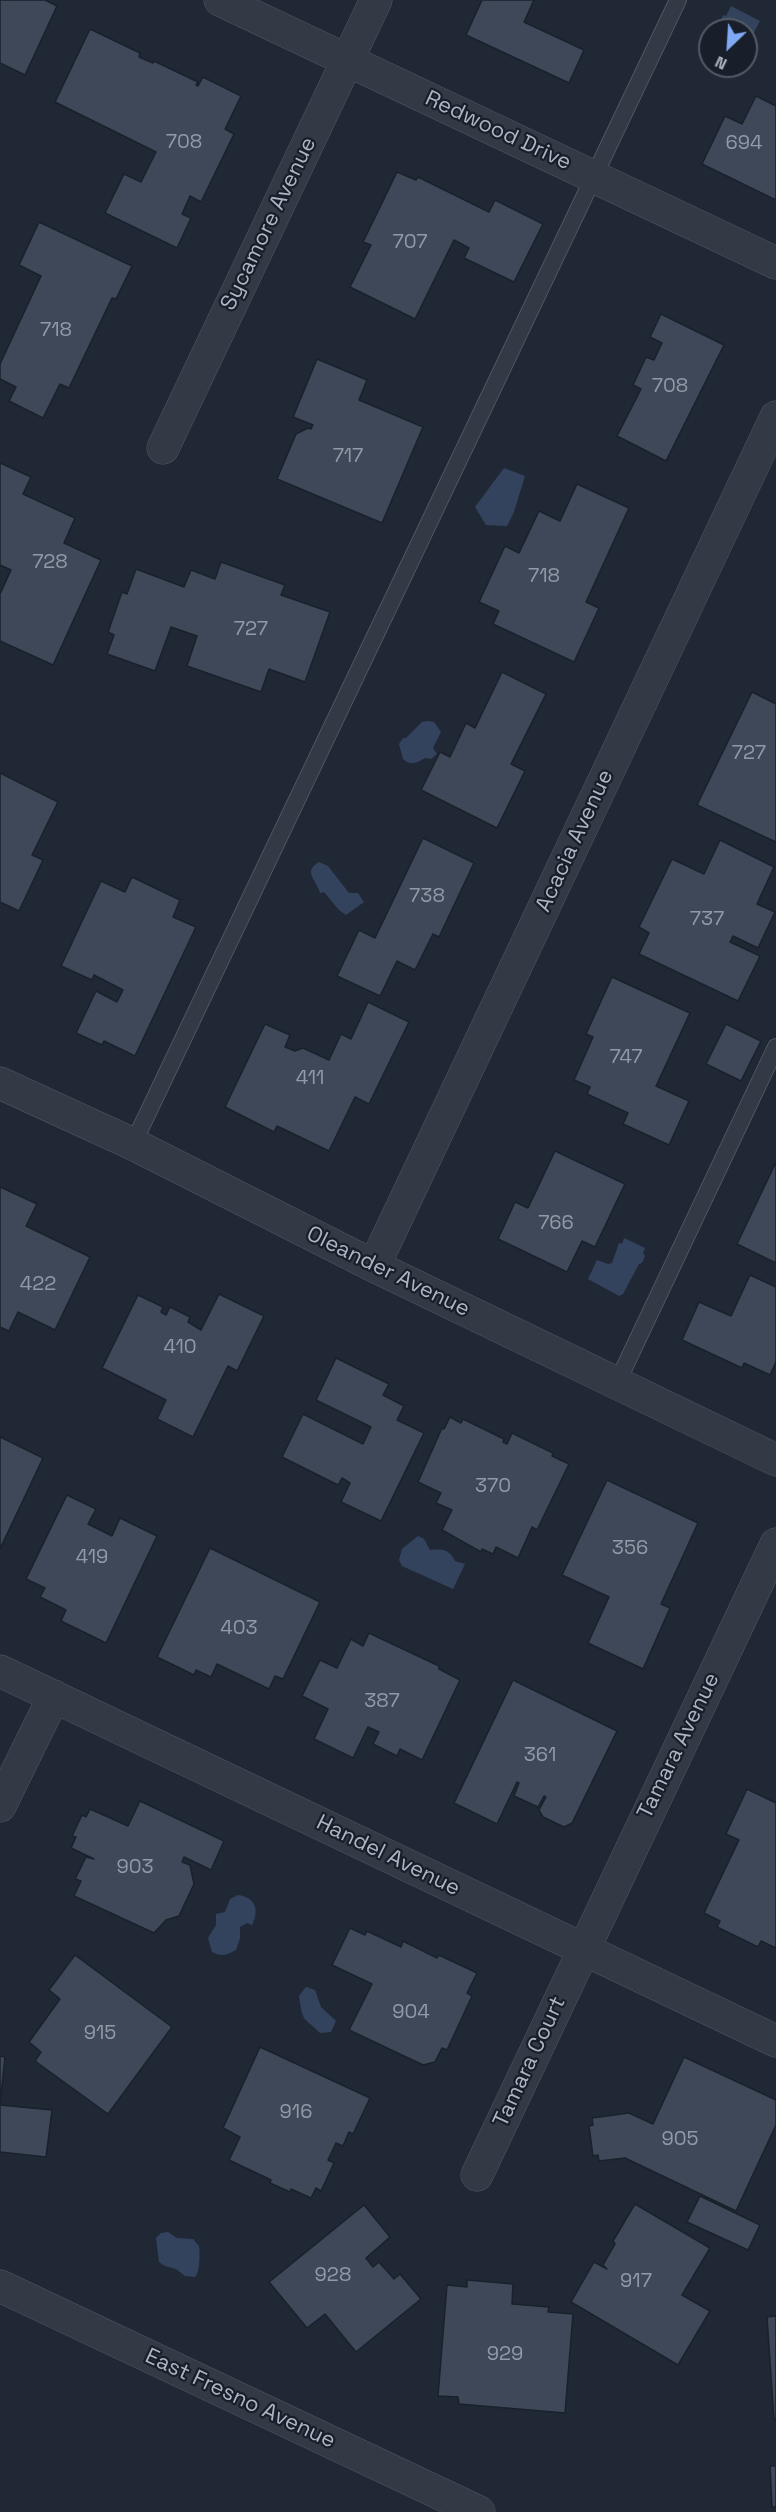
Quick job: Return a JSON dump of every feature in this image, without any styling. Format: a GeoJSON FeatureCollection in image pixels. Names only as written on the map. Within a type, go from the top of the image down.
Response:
{"type":"FeatureCollection","features":[{"type":"Feature","properties":{"kind":"street","name":"Redwood Drive"},"geometry":{"type":"LineString","coordinates":[[220,0],[776,263]]}},
{"type":"Feature","properties":{"kind":"street","name":"Sycamore Avenue"},"geometry":{"type":"LineString","coordinates":[[163,448],[376,0]]}},
{"type":"Feature","properties":{"kind":"street","name":"Acacia Avenue"},"geometry":{"type":"LineString","coordinates":[[374,1266],[776,417]]}},
{"type":"Feature","properties":{"kind":"street","name":"Oleander Avenue"},"geometry":{"type":"LineString","coordinates":[[0,1083],[133,1144],[616,1385],[776,1460]]}},
{"type":"Feature","properties":{"kind":"street","name":"Tamara Avenue"},"geometry":{"type":"LineString","coordinates":[[583,1949],[776,1544]]}},
{"type":"Feature","properties":{"kind":"street","name":"Handel Avenue"},"geometry":{"type":"LineString","coordinates":[[0,1671],[776,2041]]}},
{"type":"Feature","properties":{"kind":"street"},"geometry":{"type":"LineString","coordinates":[[0,1806],[54,1696]]}},
{"type":"Feature","properties":{"kind":"street","name":"Tamara Court"},"geometry":{"type":"LineString","coordinates":[[477,2175],[583,1949]]}},
{"type":"Feature","properties":{"kind":"street","name":"East Fresno Avenue"},"geometry":{"type":"LineString","coordinates":[[0,2286],[479,2512]]}},
{"type":"Feature","properties":{"kind":"lane"},"geometry":{"type":"LineString","coordinates":[[133,1144],[678,0]]}},
{"type":"Feature","properties":{"kind":"lane"},"geometry":{"type":"LineString","coordinates":[[616,1385],[776,1047]]}},
{"type":"Feature","properties":{"kind":"water"},"geometry":{"type":"Polygon","coordinates":[[[731,6],[754,18],[722,18],[723,15],[726,16],[731,6]]]}},
{"type":"Feature","properties":{"kind":"water"},"geometry":{"type":"Polygon","coordinates":[[[504,468],[525,476],[514,512],[507,526],[486,525],[475,507],[504,468]]]}},
{"type":"Feature","properties":{"kind":"water"},"geometry":{"type":"Polygon","coordinates":[[[422,722],[434,722],[441,732],[433,748],[437,754],[431,759],[425,758],[414,763],[406,761],[403,759],[399,744],[422,722]]]}},
{"type":"Feature","properties":{"kind":"water"},"geometry":{"type":"Polygon","coordinates":[[[319,862],[328,866],[349,893],[358,893],[364,902],[346,915],[339,910],[324,892],[320,893],[312,876],[312,869],[319,862]]]}},
{"type":"Feature","properties":{"kind":"water"},"geometry":{"type":"Polygon","coordinates":[[[624,1238],[645,1248],[643,1253],[645,1256],[623,1294],[619,1296],[588,1279],[597,1260],[612,1263],[619,1243],[622,1244],[624,1238]]]}},
{"type":"Feature","properties":{"kind":"water"},"geometry":{"type":"Polygon","coordinates":[[[418,1536],[424,1539],[430,1550],[445,1551],[455,1561],[465,1564],[453,1589],[402,1566],[399,1560],[402,1549],[418,1536]]]}},
{"type":"Feature","properties":{"kind":"water"},"geometry":{"type":"Polygon","coordinates":[[[238,1895],[252,1901],[256,1909],[252,1925],[247,1923],[240,1927],[240,1938],[236,1950],[224,1955],[216,1954],[212,1952],[208,1938],[216,1925],[216,1914],[225,1912],[230,1899],[238,1895]]]}},
{"type":"Feature","properties":{"kind":"water"},"geometry":{"type":"Polygon","coordinates":[[[306,1987],[315,1990],[321,2007],[336,2021],[331,2032],[320,2033],[304,2018],[299,1996],[306,1987]]]}},
{"type":"Feature","properties":{"kind":"water"},"geometry":{"type":"Polygon","coordinates":[[[168,2232],[177,2238],[193,2239],[199,2246],[199,2267],[195,2277],[185,2276],[176,2269],[159,2262],[156,2238],[161,2233],[168,2232]]]}},
{"type":"Feature","properties":{"kind":"building"},"geometry":{"type":"Polygon","coordinates":[[[0,0],[45,0],[57,6],[25,75],[0,63],[0,0]]]}},
{"type":"Feature","properties":{"kind":"building"},"geometry":{"type":"Polygon","coordinates":[[[482,0],[534,0],[524,22],[584,50],[569,83],[466,35],[482,0]]]}},
{"type":"Feature","properties":{"kind":"building"},"geometry":{"type":"Polygon","coordinates":[[[90,29],[140,53],[139,57],[153,63],[154,61],[198,82],[196,85],[198,86],[203,77],[241,96],[225,129],[234,134],[201,202],[190,196],[182,214],[191,218],[177,248],[105,213],[124,174],[141,182],[156,152],[55,102],[90,29]]]}},
{"type":"Feature","properties":{"kind":"building"},"geometry":{"type":"Polygon","coordinates":[[[756,96],[776,106],[776,200],[702,164],[725,116],[742,124],[756,96]]]}},
{"type":"Feature","properties":{"kind":"building"},"geometry":{"type":"Polygon","coordinates":[[[397,172],[416,180],[418,177],[489,212],[495,200],[543,224],[514,282],[464,258],[469,248],[454,240],[415,319],[350,287],[371,245],[363,242],[397,172]]]}},
{"type":"Feature","properties":{"kind":"building"},"geometry":{"type":"Polygon","coordinates":[[[39,222],[132,266],[116,299],[112,298],[69,388],[60,384],[43,418],[9,401],[16,387],[0,379],[0,364],[41,276],[19,265],[39,222]]]}},
{"type":"Feature","properties":{"kind":"building"},"geometry":{"type":"Polygon","coordinates":[[[661,314],[724,345],[666,461],[617,436],[641,389],[633,385],[646,357],[654,360],[662,343],[650,337],[661,314]]]}},
{"type":"Feature","properties":{"kind":"building"},"geometry":{"type":"Polygon","coordinates":[[[317,359],[367,380],[359,400],[423,427],[382,523],[277,479],[296,434],[308,428],[311,429],[313,425],[293,417],[317,359]]]}},
{"type":"Feature","properties":{"kind":"building"},"geometry":{"type":"Polygon","coordinates":[[[0,463],[31,477],[23,494],[75,518],[64,543],[101,560],[53,665],[0,641],[0,594],[11,570],[0,565],[0,463]]]}},
{"type":"Feature","properties":{"kind":"building"},"geometry":{"type":"Polygon","coordinates":[[[577,484],[629,508],[586,602],[599,608],[574,662],[493,624],[499,611],[479,602],[505,546],[519,553],[539,511],[560,521],[577,484]]]}},
{"type":"Feature","properties":{"kind":"building"},"geometry":{"type":"Polygon","coordinates":[[[221,562],[285,585],[281,595],[330,612],[305,682],[269,669],[261,692],[187,666],[197,636],[171,627],[155,671],[107,654],[114,635],[108,632],[122,592],[127,594],[136,569],[184,587],[191,570],[215,579],[221,562]]]}},
{"type":"Feature","properties":{"kind":"building"},"geometry":{"type":"Polygon","coordinates":[[[502,672],[546,694],[511,764],[525,771],[497,828],[421,790],[440,752],[450,757],[466,723],[475,728],[502,672]]]}},
{"type":"Feature","properties":{"kind":"building"},"geometry":{"type":"Polygon","coordinates":[[[752,692],[776,704],[776,842],[697,805],[752,692]]]}},
{"type":"Feature","properties":{"kind":"building"},"geometry":{"type":"Polygon","coordinates":[[[0,773],[58,802],[32,855],[43,860],[19,911],[0,902],[0,773]]]}},
{"type":"Feature","properties":{"kind":"building"},"geometry":{"type":"Polygon","coordinates":[[[423,838],[474,863],[439,937],[433,934],[415,970],[397,961],[380,996],[337,976],[359,930],[375,938],[423,838]]]}},
{"type":"Feature","properties":{"kind":"building"},"geometry":{"type":"Polygon","coordinates":[[[720,840],[774,867],[757,904],[775,912],[758,948],[733,936],[730,942],[760,956],[738,1001],[639,954],[649,933],[639,927],[672,859],[704,874],[720,840]]]}},
{"type":"Feature","properties":{"kind":"building"},"geometry":{"type":"Polygon","coordinates":[[[132,877],[180,900],[173,917],[196,927],[135,1056],[104,1041],[102,1045],[76,1033],[96,991],[117,1002],[123,990],[94,975],[92,980],[61,966],[101,881],[125,892],[132,877]]]}},
{"type":"Feature","properties":{"kind":"building"},"geometry":{"type":"Polygon","coordinates":[[[612,977],[690,1013],[656,1086],[689,1101],[669,1145],[623,1124],[628,1113],[587,1094],[590,1087],[574,1080],[593,1037],[586,1034],[612,977]]]}},
{"type":"Feature","properties":{"kind":"building"},"geometry":{"type":"Polygon","coordinates":[[[368,1002],[409,1022],[369,1104],[355,1097],[329,1151],[277,1126],[274,1132],[225,1107],[265,1024],[290,1035],[285,1047],[295,1051],[303,1048],[329,1060],[341,1034],[351,1039],[368,1002]]]}},
{"type":"Feature","properties":{"kind":"building"},"geometry":{"type":"Polygon","coordinates":[[[726,1024],[761,1041],[741,1081],[706,1064],[726,1024]]]}},
{"type":"Feature","properties":{"kind":"building"},"geometry":{"type":"Polygon","coordinates":[[[555,1151],[625,1184],[595,1247],[582,1241],[567,1272],[498,1239],[515,1202],[528,1208],[555,1151]]]}},
{"type":"Feature","properties":{"kind":"building"},"geometry":{"type":"Polygon","coordinates":[[[776,1162],[776,1263],[737,1244],[776,1162]]]}},
{"type":"Feature","properties":{"kind":"building"},"geometry":{"type":"Polygon","coordinates":[[[0,1187],[37,1204],[26,1226],[90,1257],[55,1330],[18,1312],[9,1331],[0,1327],[0,1187]]]}},
{"type":"Feature","properties":{"kind":"building"},"geometry":{"type":"Polygon","coordinates":[[[750,1275],[776,1287],[776,1362],[770,1375],[744,1363],[742,1368],[682,1340],[699,1302],[731,1316],[750,1275]]]}},
{"type":"Feature","properties":{"kind":"building"},"geometry":{"type":"Polygon","coordinates":[[[219,1294],[264,1316],[237,1371],[228,1366],[193,1437],[157,1419],[166,1400],[102,1368],[138,1295],[163,1307],[161,1312],[166,1315],[170,1307],[190,1317],[188,1322],[201,1330],[219,1294]]]}},
{"type":"Feature","properties":{"kind":"building"},"geometry":{"type":"Polygon","coordinates":[[[336,1358],[389,1384],[383,1395],[404,1406],[397,1420],[424,1433],[381,1521],[341,1502],[350,1483],[342,1478],[338,1485],[282,1457],[303,1414],[363,1444],[371,1427],[316,1400],[336,1358]]]}},
{"type":"Feature","properties":{"kind":"building"},"geometry":{"type":"Polygon","coordinates":[[[450,1417],[461,1423],[463,1419],[504,1439],[503,1442],[507,1444],[512,1433],[553,1453],[552,1456],[569,1464],[537,1530],[532,1527],[518,1558],[496,1547],[493,1554],[482,1549],[481,1552],[442,1530],[452,1510],[436,1503],[441,1493],[418,1482],[442,1428],[444,1429],[450,1417]]]}},
{"type":"Feature","properties":{"kind":"building"},"geometry":{"type":"Polygon","coordinates":[[[0,1437],[43,1458],[0,1549],[0,1437]]]}},
{"type":"Feature","properties":{"kind":"building"},"geometry":{"type":"Polygon","coordinates":[[[607,1480],[698,1523],[661,1604],[670,1608],[643,1669],[588,1643],[609,1597],[562,1575],[607,1480]]]}},
{"type":"Feature","properties":{"kind":"building"},"geometry":{"type":"Polygon","coordinates":[[[67,1495],[96,1509],[88,1524],[112,1536],[120,1518],[157,1536],[106,1643],[61,1621],[66,1610],[40,1597],[45,1588],[26,1579],[67,1495]]]}},
{"type":"Feature","properties":{"kind":"building"},"geometry":{"type":"Polygon","coordinates":[[[210,1548],[320,1602],[283,1679],[275,1676],[269,1689],[217,1664],[211,1677],[196,1670],[194,1675],[157,1657],[210,1548]]]}},
{"type":"Feature","properties":{"kind":"building"},"geometry":{"type":"Polygon","coordinates":[[[369,1633],[439,1666],[439,1669],[460,1680],[422,1760],[400,1749],[397,1756],[373,1744],[379,1732],[368,1727],[353,1758],[314,1739],[328,1709],[302,1696],[320,1660],[337,1668],[351,1639],[363,1646],[369,1633]]]}},
{"type":"Feature","properties":{"kind":"building"},"geometry":{"type":"Polygon","coordinates":[[[513,1680],[617,1731],[572,1823],[564,1827],[543,1817],[539,1810],[546,1797],[544,1796],[538,1807],[514,1796],[519,1783],[517,1782],[497,1824],[454,1803],[513,1680]]]}},
{"type":"Feature","properties":{"kind":"building"},"geometry":{"type":"Polygon","coordinates":[[[747,1789],[776,1803],[776,1948],[761,1941],[758,1947],[717,1927],[720,1921],[704,1913],[739,1840],[726,1834],[747,1789]]]}},
{"type":"Feature","properties":{"kind":"building"},"geometry":{"type":"Polygon","coordinates":[[[140,1801],[224,1841],[211,1870],[184,1857],[182,1862],[190,1865],[194,1884],[179,1916],[166,1920],[154,1933],[74,1896],[81,1881],[75,1879],[86,1857],[94,1859],[71,1848],[76,1837],[72,1836],[82,1815],[86,1817],[90,1809],[128,1826],[140,1801]]]}},
{"type":"Feature","properties":{"kind":"building"},"geometry":{"type":"Polygon","coordinates":[[[350,1928],[365,1935],[367,1931],[401,1947],[403,1941],[437,1958],[439,1955],[477,1973],[467,1993],[472,1996],[447,2050],[442,2048],[435,2062],[423,2065],[349,2030],[372,1984],[332,1965],[350,1928]]]}},
{"type":"Feature","properties":{"kind":"building"},"geometry":{"type":"Polygon","coordinates":[[[75,1955],[172,2027],[108,2114],[35,2061],[41,2052],[29,2042],[60,1999],[49,1990],[75,1955]]]}},
{"type":"Feature","properties":{"kind":"building"},"geometry":{"type":"Polygon","coordinates":[[[260,2047],[370,2098],[353,2134],[349,2132],[343,2146],[336,2143],[328,2160],[334,2163],[321,2191],[316,2188],[311,2198],[270,2183],[271,2180],[229,2160],[240,2137],[223,2128],[260,2047]]]}},
{"type":"Feature","properties":{"kind":"building"},"geometry":{"type":"Polygon","coordinates":[[[0,2056],[5,2057],[0,2105],[0,2056]]]}},
{"type":"Feature","properties":{"kind":"building"},"geometry":{"type":"Polygon","coordinates":[[[684,2057],[776,2100],[776,2125],[736,2211],[625,2158],[599,2161],[598,2155],[593,2156],[589,2126],[593,2125],[592,2118],[629,2113],[653,2124],[684,2057]]]}},
{"type":"Feature","properties":{"kind":"building"},"geometry":{"type":"Polygon","coordinates":[[[0,2105],[52,2110],[46,2157],[0,2152],[0,2105]]]}},
{"type":"Feature","properties":{"kind":"building"},"geometry":{"type":"Polygon","coordinates":[[[700,2196],[760,2225],[748,2250],[687,2222],[700,2196]]]}},
{"type":"Feature","properties":{"kind":"building"},"geometry":{"type":"Polygon","coordinates":[[[635,2204],[710,2248],[682,2295],[710,2311],[678,2365],[571,2302],[594,2262],[607,2269],[603,2265],[615,2244],[613,2241],[635,2204]]]}},
{"type":"Feature","properties":{"kind":"building"},"geometry":{"type":"Polygon","coordinates":[[[364,2205],[390,2237],[366,2258],[373,2267],[379,2262],[394,2279],[400,2274],[421,2299],[356,2352],[325,2314],[307,2328],[269,2282],[364,2205]]]}},
{"type":"Feature","properties":{"kind":"building"},"geometry":{"type":"Polygon","coordinates":[[[467,2280],[513,2284],[512,2304],[549,2307],[548,2312],[573,2314],[565,2413],[459,2404],[458,2397],[438,2396],[447,2285],[467,2287],[467,2280]]]}},
{"type":"Feature","properties":{"kind":"building"},"geometry":{"type":"Polygon","coordinates":[[[776,2316],[776,2419],[774,2420],[767,2317],[776,2316]]]}},
{"type":"Feature","properties":{"kind":"building"},"geometry":{"type":"Polygon","coordinates":[[[770,2466],[776,2466],[776,2507],[772,2507],[770,2466]]]}}]}
